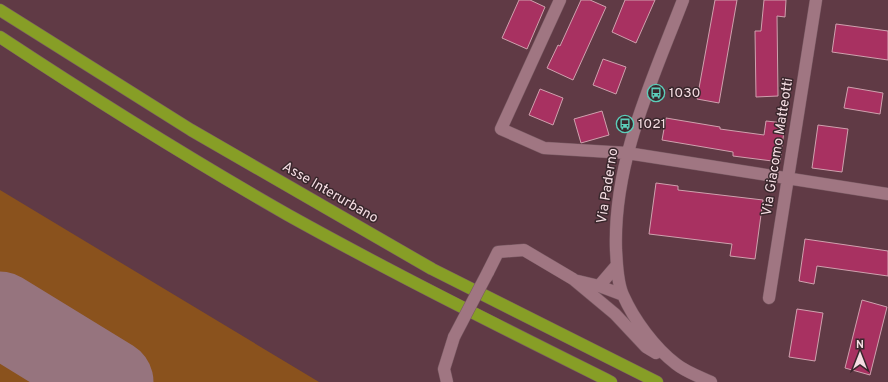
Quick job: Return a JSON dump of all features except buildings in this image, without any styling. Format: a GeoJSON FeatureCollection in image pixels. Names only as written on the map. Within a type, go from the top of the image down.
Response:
{"type":"FeatureCollection","features":[{"type":"Feature","properties":{"kind":"highway","name":"Asse Interurbano"},"geometry":{"type":"LineString","coordinates":[[0,10],[191,130],[412,257],[657,382]]}},
{"type":"Feature","properties":{"kind":"highway"},"geometry":{"type":"LineString","coordinates":[[0,37],[119,114],[287,214],[374,262],[611,382]]}},
{"type":"Feature","properties":{"kind":"street"},"geometry":{"type":"LineString","coordinates":[[560,0],[501,129],[544,148],[627,153],[888,194]]}},
{"type":"Feature","properties":{"kind":"street","name":"Via Paderno"},"geometry":{"type":"LineString","coordinates":[[678,366],[653,343],[623,295],[617,265],[617,213],[627,153],[635,124],[683,0]]}},
{"type":"Feature","properties":{"kind":"street","name":"Via Giacomo Matteotti"},"geometry":{"type":"LineString","coordinates":[[769,298],[816,0]]}},
{"type":"Feature","properties":{"kind":"street","name":"Via Paderno"},"geometry":{"type":"LineString","coordinates":[[447,382],[444,369],[454,337],[498,252],[524,250],[573,279],[615,314],[646,347],[678,366],[712,382]]}},
{"type":"Feature","properties":{"kind":"street"},"geometry":{"type":"LineString","coordinates":[[599,286],[617,265]]}},
{"type":"Feature","properties":{"kind":"street","name":"Via Paderno"},"geometry":{"type":"LineString","coordinates":[[573,279],[599,286],[623,295]]}},
{"type":"Feature","properties":{"kind":"street"},"geometry":{"type":"LineString","coordinates":[[615,314],[634,313]]}},
{"type":"Feature","properties":{"kind":"shaded area"},"geometry":{"type":"Polygon","coordinates":[[[0,190],[319,382],[149,382],[0,291],[0,190]]]}},
{"type":"Feature","properties":{"kind":"shaded area"},"geometry":{"type":"Polygon","coordinates":[[[0,332],[82,382],[0,382],[0,332]]]}},
{"type":"Feature","properties":{"kind":"runway"},"geometry":{"type":"LineString","coordinates":[[0,314],[111,382]]}},
{"type":"Feature","properties":{"kind":"place","name":"1030"},"geometry":{"type":"Point","coordinates":[656,93]}},
{"type":"Feature","properties":{"kind":"place","name":"1021"},"geometry":{"type":"Point","coordinates":[625,124]}}]}
